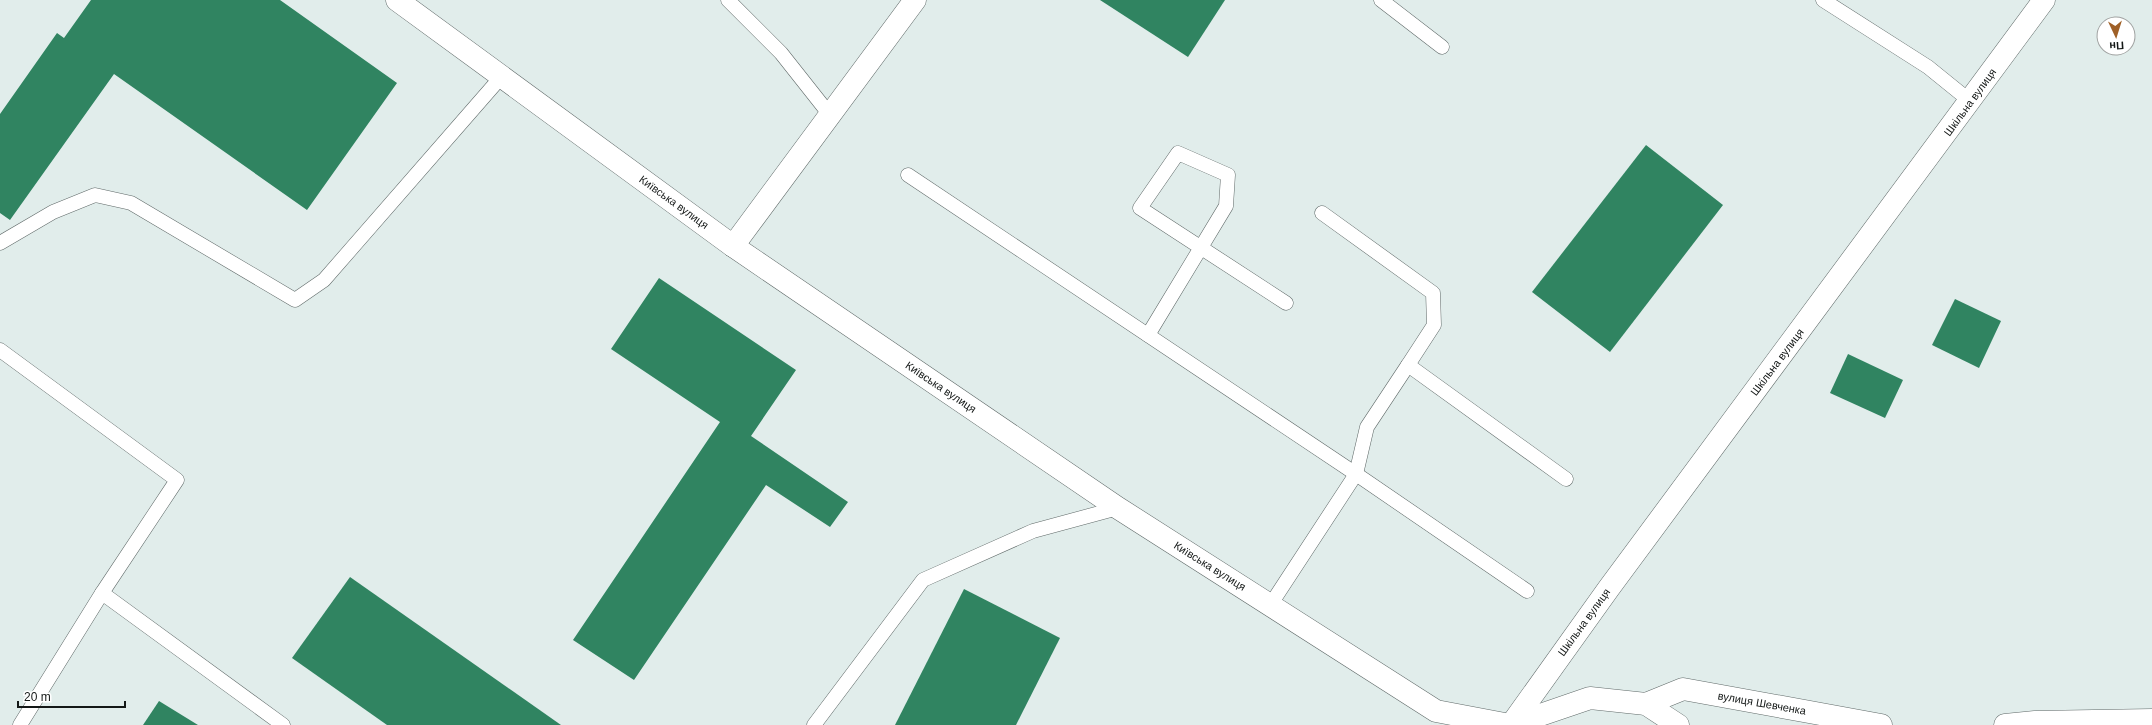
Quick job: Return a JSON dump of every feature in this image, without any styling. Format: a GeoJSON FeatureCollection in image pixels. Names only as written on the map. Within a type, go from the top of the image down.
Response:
{"type":"FeatureCollection","features":[{"type":"Feature","properties":{"kind":"street","name":"Київська вулиця"},"geometry":{"type":"LineString","coordinates":[[397,0],[733,246],[1118,508],[1271,604],[1436,711],[1510,725],[1590,698],[1646,704],[1678,725]]}},
{"type":"Feature","properties":{"kind":"street"},"geometry":{"type":"LineString","coordinates":[[733,246],[915,0]]}},
{"type":"Feature","properties":{"kind":"street","name":"Шкільна вулиця"},"geometry":{"type":"LineString","coordinates":[[1510,725],[1614,581],[2044,0]]}},
{"type":"Feature","properties":{"kind":"street","name":"вулиця Шевченка"},"geometry":{"type":"LineString","coordinates":[[1646,704],[1683,689],[1881,725]]}},
{"type":"Feature","properties":{"kind":"street"},"geometry":{"type":"LineString","coordinates":[[2005,725],[2035,722],[2115,723],[2152,720]]}},
{"type":"Feature","properties":{"kind":"lane"},"geometry":{"type":"LineString","coordinates":[[728,0],[780,53],[830,115]]}},
{"type":"Feature","properties":{"kind":"lane"},"geometry":{"type":"LineString","coordinates":[[1381,0],[1442,47]]}},
{"type":"Feature","properties":{"kind":"lane"},"geometry":{"type":"LineString","coordinates":[[1823,0],[1928,67],[1970,101]]}},
{"type":"Feature","properties":{"kind":"lane"},"geometry":{"type":"LineString","coordinates":[[0,243],[53,212],[95,195],[131,203],[295,300],[324,280],[502,76]]}},
{"type":"Feature","properties":{"kind":"lane"},"geometry":{"type":"LineString","coordinates":[[1148,335],[1201,248],[1226,206],[1228,175],[1178,153],[1140,208],[1201,248],[1286,302]]}},
{"type":"Feature","properties":{"kind":"lane"},"geometry":{"type":"LineString","coordinates":[[908,175],[1356,474],[1527,591]]}},
{"type":"Feature","properties":{"kind":"lane"},"geometry":{"type":"LineString","coordinates":[[1271,604],[1356,474],[1367,427],[1434,325],[1433,293],[1322,213]]}},
{"type":"Feature","properties":{"kind":"lane"},"geometry":{"type":"LineString","coordinates":[[0,350],[177,480],[102,593],[20,725]]}},
{"type":"Feature","properties":{"kind":"lane"},"geometry":{"type":"LineString","coordinates":[[1408,365],[1566,479]]}},
{"type":"Feature","properties":{"kind":"lane"},"geometry":{"type":"LineString","coordinates":[[814,725],[923,580],[1033,531],[1118,508]]}},
{"type":"Feature","properties":{"kind":"lane"},"geometry":{"type":"LineString","coordinates":[[102,593],[282,725]]}},
{"type":"Feature","properties":{"kind":"building"},"geometry":{"type":"Polygon","coordinates":[[[91,0],[280,0],[397,83],[307,210],[114,74],[10,220],[0,213],[0,114],[57,33],[64,38],[91,0]]]}},
{"type":"Feature","properties":{"kind":"building"},"geometry":{"type":"Polygon","coordinates":[[[1100,0],[1225,0],[1188,57],[1100,0]]]}},
{"type":"Feature","properties":{"kind":"building"},"geometry":{"type":"Polygon","coordinates":[[[1646,145],[1723,205],[1610,352],[1532,292],[1646,145]]]}},
{"type":"Feature","properties":{"kind":"building"},"geometry":{"type":"Polygon","coordinates":[[[659,278],[796,370],[751,436],[848,502],[830,527],[766,485],[634,680],[573,640],[720,422],[611,349],[659,278]]]}},
{"type":"Feature","properties":{"kind":"building"},"geometry":{"type":"Polygon","coordinates":[[[1955,299],[2001,321],[1979,368],[1932,345],[1955,299]]]}},
{"type":"Feature","properties":{"kind":"building"},"geometry":{"type":"Polygon","coordinates":[[[1848,354],[1903,380],[1885,418],[1830,393],[1848,354]]]}},
{"type":"Feature","properties":{"kind":"building"},"geometry":{"type":"Polygon","coordinates":[[[350,577],[561,725],[387,725],[292,658],[350,577]]]}},
{"type":"Feature","properties":{"kind":"building"},"geometry":{"type":"Polygon","coordinates":[[[964,589],[1060,638],[1016,725],[895,725],[964,589]]]}},
{"type":"Feature","properties":{"kind":"building"},"geometry":{"type":"Polygon","coordinates":[[[159,701],[198,725],[143,725],[159,701]]]}}]}
